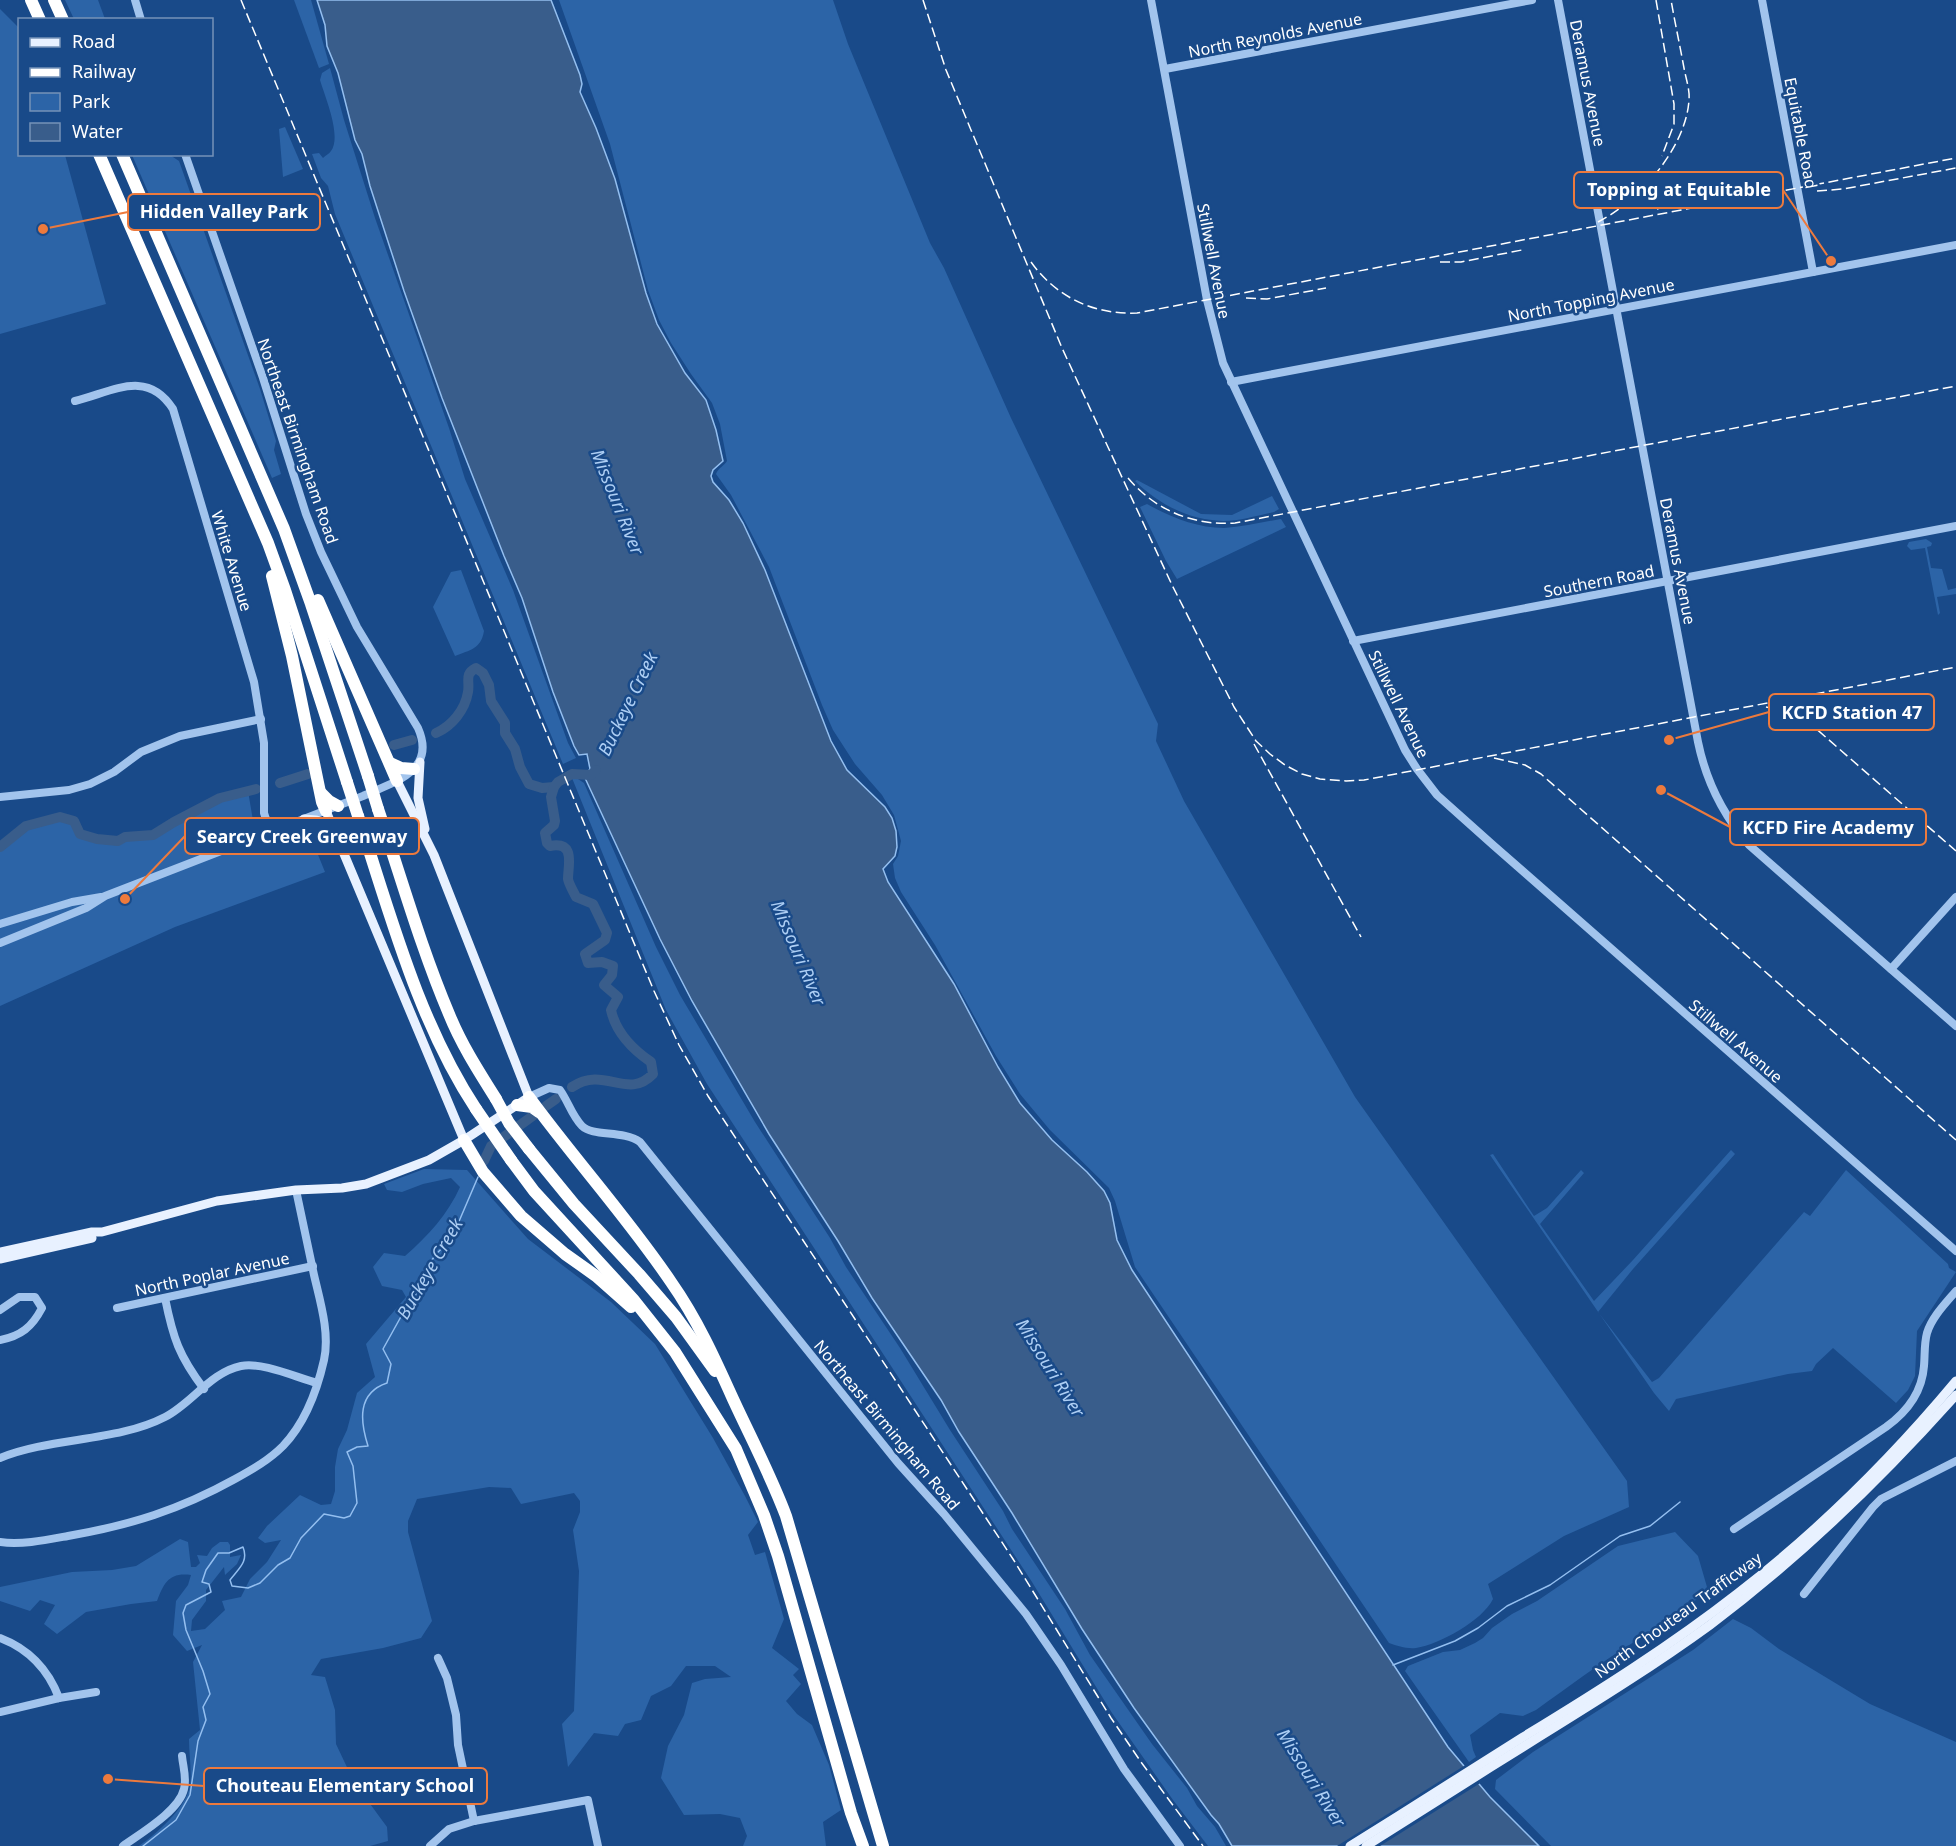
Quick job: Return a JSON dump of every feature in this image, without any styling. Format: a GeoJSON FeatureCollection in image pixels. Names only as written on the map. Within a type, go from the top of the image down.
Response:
{"type":"FeatureCollection","features":[{"type":"Feature","properties":{"kind":"highway"},"geometry":{"type":"LineString","coordinates":[[31,0],[39,18]]}},
{"type":"Feature","properties":{"kind":"highway"},"geometry":{"type":"LineString","coordinates":[[54,0],[62,18]]}},
{"type":"Feature","properties":{"kind":"highway"},"geometry":{"type":"LineString","coordinates":[[100,156],[249,497],[285,590],[413,982],[441,1045],[466,1093],[511,1160],[534,1191],[633,1299],[675,1352],[736,1449],[764,1515],[851,1813],[863,1846]]}},
{"type":"Feature","properties":{"kind":"highway"},"geometry":{"type":"LineString","coordinates":[[123,156],[295,557],[412,913],[450,1016],[467,1053],[509,1123],[529,1149],[574,1204],[676,1317],[734,1400]]}},
{"type":"Feature","properties":{"kind":"highway"},"geometry":{"type":"LineString","coordinates":[[249,497],[283,615],[321,792],[332,808]]}},
{"type":"Feature","properties":{"kind":"highway"},"geometry":{"type":"LineString","coordinates":[[295,557],[306,573],[397,781]]}},
{"type":"Feature","properties":{"kind":"highway"},"geometry":{"type":"LineString","coordinates":[[390,763],[401,768],[417,766]]}},
{"type":"Feature","properties":{"kind":"highway"},"geometry":{"type":"LineString","coordinates":[[529,1097],[640,1238],[673,1284],[716,1360],[774,1484],[793,1534],[883,1846]]}},
{"type":"Feature","properties":{"kind":"highway"},"geometry":{"type":"LineString","coordinates":[[517,1105],[532,1107],[540,1112]]}},
{"type":"Feature","properties":{"kind":"highway"},"geometry":{"type":"LineString","coordinates":[[464,1140],[483,1172],[521,1216],[625,1301],[675,1352]]}},
{"type":"Feature","properties":{"kind":"highway"},"geometry":{"type":"LineString","coordinates":[[872,1803],[892,1846]]}},
{"type":"Feature","properties":{"kind":"highway"},"geometry":{"type":"LineString","coordinates":[[851,1813],[858,1846]]}},
{"type":"Feature","properties":{"kind":"main road"},"geometry":{"type":"LineString","coordinates":[[417,766],[418,798],[428,840]]}},
{"type":"Feature","properties":{"kind":"main road"},"geometry":{"type":"LineString","coordinates":[[0,1252],[92,1232],[102,1232],[217,1201],[296,1190],[342,1188],[366,1184],[429,1160],[529,1097],[428,840],[397,781]]}},
{"type":"Feature","properties":{"kind":"main road"},"geometry":{"type":"LineString","coordinates":[[332,808],[333,827],[464,1140]]}},
{"type":"Feature","properties":{"kind":"main road"},"geometry":{"type":"LineString","coordinates":[[304,819],[316,820],[333,827]]}},
{"type":"Feature","properties":{"kind":"main road"},"geometry":{"type":"LineString","coordinates":[[0,1259],[93,1238],[102,1232]]}},
{"type":"Feature","properties":{"kind":"main road","name":"North Chouteau Trafficway"},"geometry":{"type":"LineString","coordinates":[[1350,1846],[1649,1657],[1791,1555],[1863,1484],[1956,1381]]}},
{"type":"Feature","properties":{"kind":"main road","name":"North Chouteau Trafficway"},"geometry":{"type":"LineString","coordinates":[[1366,1846],[1665,1657],[1719,1617],[1867,1490],[1956,1395]]}},
{"type":"Feature","properties":{"kind":"street"},"geometry":{"type":"LineString","coordinates":[[135,0],[140,18]]}},
{"type":"Feature","properties":{"kind":"street","name":"Stillwell Avenue"},"geometry":{"type":"LineString","coordinates":[[1151,0],[1166,69],[1207,300],[1218,346],[1231,382],[1405,750],[1417,770],[1437,795],[1956,1251]]}},
{"type":"Feature","properties":{"kind":"street","name":"North Reynolds Avenue"},"geometry":{"type":"LineString","coordinates":[[1166,69],[1532,0]]}},
{"type":"Feature","properties":{"kind":"street","name":"Deramus Avenue"},"geometry":{"type":"LineString","coordinates":[[1558,0],[1702,759],[1712,789],[1721,807],[1738,831],[1757,852],[1956,1026]]}},
{"type":"Feature","properties":{"kind":"street","name":"Equitable Road"},"geometry":{"type":"LineString","coordinates":[[1762,0],[1813,272]]}},
{"type":"Feature","properties":{"kind":"street","name":"Northeast Birmingham Road"},"geometry":{"type":"LineString","coordinates":[[186,156],[263,378],[306,514],[321,552],[357,627],[418,728],[423,752],[417,766]]}},
{"type":"Feature","properties":{"kind":"street","name":"North Topping Avenue"},"geometry":{"type":"LineString","coordinates":[[1231,382],[1956,245]]}},
{"type":"Feature","properties":{"kind":"street","name":"White Avenue"},"geometry":{"type":"LineString","coordinates":[[75,401],[135,385],[146,386],[161,393],[173,409],[254,682],[264,743],[264,813],[270,831]]}},
{"type":"Feature","properties":{"kind":"street","name":"Southern Road"},"geometry":{"type":"LineString","coordinates":[[1353,641],[1956,526]]}},
{"type":"Feature","properties":{"kind":"street"},"geometry":{"type":"LineString","coordinates":[[0,797],[78,788],[102,778],[141,752],[167,740],[261,719]]}},
{"type":"Feature","properties":{"kind":"street"},"geometry":{"type":"LineString","coordinates":[[0,943],[86,908],[105,896],[397,781],[417,766]]}},
{"type":"Feature","properties":{"kind":"street"},"geometry":{"type":"LineString","coordinates":[[0,924],[72,902],[105,896]]}},
{"type":"Feature","properties":{"kind":"street"},"geometry":{"type":"LineString","coordinates":[[1891,969],[1956,897]]}},
{"type":"Feature","properties":{"kind":"street","name":"Northeast Birmingham Road"},"geometry":{"type":"LineString","coordinates":[[529,1097],[549,1088],[560,1090],[579,1123],[587,1130],[623,1134],[640,1142],[891,1454],[944,1514],[1026,1614],[1061,1665],[1124,1769],[1180,1846]]}},
{"type":"Feature","properties":{"kind":"street"},"geometry":{"type":"LineString","coordinates":[[0,1542],[26,1542],[115,1526],[165,1513],[202,1497],[254,1469],[294,1434],[309,1409],[317,1383],[324,1359],[325,1332],[296,1190]]}},
{"type":"Feature","properties":{"kind":"street","name":"North Poplar Avenue"},"geometry":{"type":"LineString","coordinates":[[117,1308],[312,1266]]}},
{"type":"Feature","properties":{"kind":"street"},"geometry":{"type":"LineString","coordinates":[[1734,1529],[1886,1427],[1905,1411],[1921,1383],[1925,1341],[1930,1326],[1940,1309],[1956,1291]]}},
{"type":"Feature","properties":{"kind":"street"},"geometry":{"type":"LineString","coordinates":[[0,1310],[19,1297],[35,1297],[42,1308],[34,1324],[13,1337],[0,1340]]}},
{"type":"Feature","properties":{"kind":"street"},"geometry":{"type":"LineString","coordinates":[[165,1298],[176,1344],[204,1389]]}},
{"type":"Feature","properties":{"kind":"street"},"geometry":{"type":"LineString","coordinates":[[0,1458],[21,1451],[146,1426],[168,1416],[228,1371],[250,1365],[317,1383]]}},
{"type":"Feature","properties":{"kind":"street"},"geometry":{"type":"LineString","coordinates":[[1804,1594],[1881,1499],[1956,1461]]}},
{"type":"Feature","properties":{"kind":"street"},"geometry":{"type":"LineString","coordinates":[[0,1638],[24,1649],[38,1662],[59,1698]]}},
{"type":"Feature","properties":{"kind":"street"},"geometry":{"type":"LineString","coordinates":[[438,1658],[447,1678],[456,1714],[458,1745],[474,1821]]}},
{"type":"Feature","properties":{"kind":"street"},"geometry":{"type":"LineString","coordinates":[[0,1712],[96,1692]]}},
{"type":"Feature","properties":{"kind":"street"},"geometry":{"type":"LineString","coordinates":[[123,1846],[161,1817],[181,1798],[185,1781],[182,1756]]}},
{"type":"Feature","properties":{"kind":"street"},"geometry":{"type":"LineString","coordinates":[[430,1846],[449,1829],[474,1821],[588,1800],[598,1846]]}},
{"type":"Feature","properties":{"kind":"green space"},"geometry":{"type":"Polygon","coordinates":[[[65,0],[98,0],[105,18],[74,18],[65,0]]]}},
{"type":"Feature","properties":{"kind":"green space"},"geometry":{"type":"Polygon","coordinates":[[[294,0],[311,0],[329,64],[319,68],[294,0]]]}},
{"type":"Feature","properties":{"kind":"green space"},"geometry":{"type":"Polygon","coordinates":[[[559,0],[833,0],[848,44],[930,243],[944,268],[1011,418],[1158,724],[1156,741],[1184,801],[1355,1097],[1627,1481],[1629,1507],[1564,1536],[1488,1584],[1493,1599],[1488,1607],[1470,1623],[1448,1637],[1416,1648],[1405,1648],[1389,1643],[1135,1267],[1109,1188],[1050,1130],[1020,1094],[996,1056],[935,945],[901,892],[895,878],[893,864],[898,856],[901,841],[894,815],[882,795],[855,764],[833,730],[769,567],[731,495],[716,474],[727,461],[720,424],[712,403],[671,343],[659,320],[648,290],[610,144],[559,0]]]}},
{"type":"Feature","properties":{"kind":"green space"},"geometry":{"type":"Polygon","coordinates":[[[0,9],[18,27],[18,156],[65,156],[106,304],[0,334],[0,9]]]}},
{"type":"Feature","properties":{"kind":"green space"},"geometry":{"type":"Polygon","coordinates":[[[330,68],[375,218],[465,479],[513,590],[568,743],[576,758],[563,764],[335,214],[328,186],[321,178],[312,154],[319,153],[323,158],[334,144],[334,126],[320,80],[322,73],[330,68]]]}},
{"type":"Feature","properties":{"kind":"green space"},"geometry":{"type":"Polygon","coordinates":[[[285,127],[303,169],[283,177],[279,129],[285,127]]]}},
{"type":"Feature","properties":{"kind":"green space"},"geometry":{"type":"Polygon","coordinates":[[[132,156],[172,156],[179,161],[260,389],[276,441],[274,450],[281,474],[272,478],[132,156]]]}},
{"type":"Feature","properties":{"kind":"green space"},"geometry":{"type":"Polygon","coordinates":[[[1135,481],[1201,514],[1232,515],[1272,496],[1279,509],[1229,521],[1198,518],[1164,504],[1135,481]]]}},
{"type":"Feature","properties":{"kind":"green space"},"geometry":{"type":"Polygon","coordinates":[[[1147,504],[1174,517],[1214,528],[1245,526],[1281,519],[1286,527],[1177,579],[1140,507],[1147,504]]]}},
{"type":"Feature","properties":{"kind":"green space"},"geometry":{"type":"Polygon","coordinates":[[[1926,539],[1932,543],[1927,547],[1931,568],[1942,569],[1948,590],[1956,588],[1956,594],[1937,597],[1940,613],[1938,615],[1925,548],[1911,550],[1907,546],[1909,542],[1926,539]]]}},
{"type":"Feature","properties":{"kind":"green space"},"geometry":{"type":"Polygon","coordinates":[[[461,570],[484,631],[477,645],[455,656],[433,607],[451,572],[461,570]]]}},
{"type":"Feature","properties":{"kind":"green space"},"geometry":{"type":"Polygon","coordinates":[[[575,777],[584,783],[656,947],[680,995],[755,1122],[1065,1609],[1090,1655],[1152,1744],[1187,1788],[1197,1806],[1215,1827],[1226,1846],[1208,1846],[1112,1713],[1032,1582],[707,1084],[666,1010],[572,778],[575,777]]]}},
{"type":"Feature","properties":{"kind":"green space"},"geometry":{"type":"Polygon","coordinates":[[[248,791],[258,850],[308,830],[325,872],[175,927],[0,1006],[0,847],[26,826],[60,817],[74,821],[80,834],[97,839],[118,841],[125,837],[153,835],[220,798],[248,791]]]}},
{"type":"Feature","properties":{"kind":"green space"},"geometry":{"type":"Polygon","coordinates":[[[1731,1150],[1735,1154],[1598,1312],[1490,1155],[1493,1154],[1534,1216],[1547,1208],[1581,1170],[1584,1173],[1540,1224],[1594,1301],[1731,1150]]]}},
{"type":"Feature","properties":{"kind":"green space"},"geometry":{"type":"Polygon","coordinates":[[[424,1169],[467,1170],[528,1239],[611,1302],[655,1344],[713,1438],[758,1522],[748,1535],[755,1555],[765,1552],[784,1619],[772,1648],[799,1669],[793,1675],[801,1684],[786,1701],[797,1714],[812,1725],[829,1765],[841,1810],[823,1822],[826,1846],[743,1846],[747,1836],[740,1818],[720,1814],[684,1815],[661,1778],[668,1746],[684,1715],[692,1683],[705,1679],[731,1677],[715,1666],[686,1666],[671,1686],[651,1696],[641,1720],[625,1724],[618,1736],[594,1733],[568,1767],[562,1724],[574,1711],[579,1571],[573,1530],[580,1512],[580,1501],[574,1493],[521,1504],[511,1488],[489,1487],[417,1499],[408,1521],[408,1532],[432,1621],[421,1638],[383,1648],[321,1659],[311,1675],[325,1677],[335,1710],[336,1744],[354,1782],[387,1827],[388,1841],[370,1846],[139,1846],[162,1828],[177,1811],[190,1786],[189,1739],[200,1730],[193,1662],[202,1645],[187,1651],[173,1635],[176,1601],[188,1585],[191,1575],[177,1575],[168,1580],[157,1601],[86,1612],[57,1634],[44,1624],[55,1605],[40,1600],[30,1611],[0,1601],[0,1587],[72,1572],[136,1566],[180,1539],[188,1542],[191,1567],[196,1567],[200,1563],[197,1555],[207,1556],[220,1542],[228,1542],[230,1545],[230,1557],[241,1555],[237,1564],[225,1575],[224,1567],[206,1590],[206,1601],[192,1620],[191,1631],[205,1629],[225,1610],[222,1601],[241,1597],[250,1579],[267,1562],[281,1540],[265,1543],[258,1538],[267,1526],[300,1495],[321,1505],[331,1504],[335,1491],[338,1449],[347,1430],[357,1393],[375,1377],[366,1344],[406,1297],[402,1290],[382,1286],[373,1267],[384,1253],[405,1256],[443,1215],[460,1187],[451,1178],[423,1184],[402,1192],[387,1190],[384,1184],[424,1169]]]}},
{"type":"Feature","properties":{"kind":"green space"},"geometry":{"type":"Polygon","coordinates":[[[1846,1170],[1948,1264],[1949,1268],[1956,1272],[1917,1331],[1915,1376],[1908,1390],[1896,1403],[1833,1348],[1812,1371],[1788,1374],[1676,1399],[1669,1411],[1600,1314],[1652,1382],[1659,1378],[1804,1212],[1810,1216],[1846,1170]]]}},
{"type":"Feature","properties":{"kind":"green space"},"geometry":{"type":"Polygon","coordinates":[[[1675,1532],[1698,1556],[1707,1587],[1700,1596],[1683,1611],[1609,1658],[1536,1710],[1523,1716],[1500,1713],[1470,1735],[1476,1757],[1469,1762],[1405,1671],[1408,1666],[1443,1652],[1460,1650],[1475,1643],[1512,1614],[1537,1601],[1618,1546],[1675,1532]]]}},
{"type":"Feature","properties":{"kind":"green space"},"geometry":{"type":"Polygon","coordinates":[[[1733,1619],[1751,1628],[1779,1649],[1870,1704],[1956,1742],[1956,1846],[1551,1846],[1495,1789],[1496,1780],[1533,1752],[1693,1650],[1733,1619]]]}},
{"type":"Feature","properties":{"kind":"water","name":"Missouri River"},"geometry":{"type":"Polygon","coordinates":[[[317,0],[551,0],[580,75],[582,84],[580,92],[615,179],[646,293],[657,324],[685,373],[706,400],[723,461],[713,470],[711,476],[713,482],[729,500],[743,523],[765,570],[831,741],[847,770],[885,807],[892,818],[897,847],[895,856],[883,869],[888,882],[954,984],[1020,1103],[1052,1140],[1104,1191],[1110,1203],[1117,1240],[1132,1270],[1448,1747],[1490,1797],[1539,1846],[1232,1846],[1219,1824],[1134,1708],[1082,1629],[941,1400],[872,1298],[769,1134],[692,1001],[660,939],[585,778],[590,769],[587,754],[579,755],[574,746],[553,692],[522,598],[442,398],[404,291],[362,154],[355,140],[338,73],[327,46],[325,25],[317,0]]]}},
{"type":"Feature","properties":{"kind":"pier"},"geometry":{"type":"Polygon","coordinates":[[[1467,1764],[1482,1782],[1380,1846],[1337,1846],[1467,1764]]]}},
{"type":"Feature","properties":{"kind":"waterway"},"geometry":{"type":"LineString","coordinates":[[436,733],[447,726],[461,711],[468,692],[469,675],[476,668],[483,673],[489,685],[491,701],[505,723],[505,733],[515,749],[520,767],[529,784],[542,788],[554,787]]}},
{"type":"Feature","properties":{"kind":"waterway"},"geometry":{"type":"LineString","coordinates":[[394,745],[412,740]]}},
{"type":"Feature","properties":{"kind":"waterway","name":"Buckeye Creek"},"geometry":{"type":"LineString","coordinates":[[572,1087],[595,1079],[634,1084],[653,1074],[651,1062],[626,1040],[613,1018],[611,1010],[618,997],[604,985],[612,975],[613,966],[602,962],[588,963],[585,954],[605,940],[607,933],[593,904],[576,897],[570,886],[567,851],[558,845],[550,846],[545,833],[554,825],[551,797],[558,782],[572,774],[591,775],[596,770]]}},
{"type":"Feature","properties":{"kind":"waterway"},"geometry":{"type":"LineString","coordinates":[[280,783],[308,774]]}},
{"type":"Feature","properties":{"kind":"waterway"},"geometry":{"type":"LineString","coordinates":[[0,847],[26,826],[60,817],[74,821],[80,834],[97,839],[118,841],[125,837],[153,835],[220,798],[256,789]]}},
{"type":"Feature","properties":{"kind":"waterway","name":"Buckeye Creek"},"geometry":{"type":"LineString","coordinates":[[546,1106],[556,1099]]}},
{"type":"Feature","properties":{"kind":"waterway","name":"Buckeye Creek"},"geometry":{"type":"LineString","coordinates":[[484,1161],[491,1146],[534,1115]]}},
{"type":"Feature","properties":{"kind":"waterway","name":"Buckeye Creek"},"geometry":{"type":"LineString","coordinates":[[143,1846],[176,1820],[190,1795],[198,1741],[206,1720],[203,1707],[210,1694],[186,1630],[183,1613],[186,1605],[211,1592],[209,1584],[202,1582],[206,1570],[218,1553],[229,1553],[243,1547],[244,1561],[230,1580],[232,1586],[248,1588],[260,1583],[278,1565],[290,1558],[301,1538],[324,1514],[344,1518],[350,1516],[357,1503],[353,1466],[347,1452],[357,1447],[368,1446],[363,1427],[363,1409],[370,1394],[387,1383],[391,1364],[383,1349],[403,1313],[412,1303],[429,1264],[451,1240],[478,1177]]}},
{"type":"Feature","properties":{"kind":"waterway"},"geometry":{"type":"LineString","coordinates":[[1393,1665],[1455,1641],[1478,1628],[1507,1606],[1550,1585],[1620,1536],[1650,1526],[1680,1502]]}},
{"type":"Feature","properties":{"kind":"railway"},"geometry":{"type":"LineString","coordinates":[[241,0],[654,991],[679,1045],[708,1096],[1013,1559],[1111,1718],[1203,1846]]}},
{"type":"Feature","properties":{"kind":"railway"},"geometry":{"type":"LineString","coordinates":[[923,0],[946,70],[1062,348],[1172,585],[1234,707],[1256,741],[1285,765],[1302,774],[1320,779],[1364,780],[1956,667]]}},
{"type":"Feature","properties":{"kind":"railway"},"geometry":{"type":"LineString","coordinates":[[1656,0],[1674,104],[1674,124],[1662,156]]}},
{"type":"Feature","properties":{"kind":"railway"},"geometry":{"type":"LineString","coordinates":[[1598,222],[1629,201],[1658,171],[1670,154],[1686,118],[1689,92],[1671,0]]}},
{"type":"Feature","properties":{"kind":"railway"},"geometry":{"type":"LineString","coordinates":[[1031,262],[1052,285],[1077,301],[1106,311],[1137,313],[1956,158]]}},
{"type":"Feature","properties":{"kind":"railway"},"geometry":{"type":"LineString","coordinates":[[1817,191],[1843,189],[1956,168]]}},
{"type":"Feature","properties":{"kind":"railway"},"geometry":{"type":"LineString","coordinates":[[1657,209],[1679,201],[1771,184]]}},
{"type":"Feature","properties":{"kind":"railway"},"geometry":{"type":"LineString","coordinates":[[1440,262],[1461,262],[1522,250]]}},
{"type":"Feature","properties":{"kind":"railway"},"geometry":{"type":"LineString","coordinates":[[1246,298],[1267,299],[1326,288]]}},
{"type":"Feature","properties":{"kind":"railway"},"geometry":{"type":"LineString","coordinates":[[1128,478],[1150,499],[1176,514],[1204,522],[1235,523],[1956,386]]}},
{"type":"Feature","properties":{"kind":"railway"},"geometry":{"type":"LineString","coordinates":[[1766,707],[1789,712],[1813,726],[1956,851]]}},
{"type":"Feature","properties":{"kind":"railway"},"geometry":{"type":"LineString","coordinates":[[1254,744],[1361,937]]}},
{"type":"Feature","properties":{"kind":"railway"},"geometry":{"type":"LineString","coordinates":[[1494,758],[1525,765],[1541,774],[1956,1140]]}},
{"type":"Feature","properties":{"kind":"place","name":"Hidden Valley Park"},"geometry":{"type":"Point","coordinates":[43,229]}},
{"type":"Feature","properties":{"kind":"place","name":"Topping at Equitable"},"geometry":{"type":"Point","coordinates":[1831,261]}},
{"type":"Feature","properties":{"kind":"place","name":"KCFD Station 47"},"geometry":{"type":"Point","coordinates":[1669,740]}},
{"type":"Feature","properties":{"kind":"place","name":"KCFD Fire Academy"},"geometry":{"type":"Point","coordinates":[1661,790]}},
{"type":"Feature","properties":{"kind":"place","name":"Searcy Creek Greenway"},"geometry":{"type":"Point","coordinates":[125,899]}},
{"type":"Feature","properties":{"kind":"place","name":"Chouteau Elementary School"},"geometry":{"type":"Point","coordinates":[108,1779]}}]}
